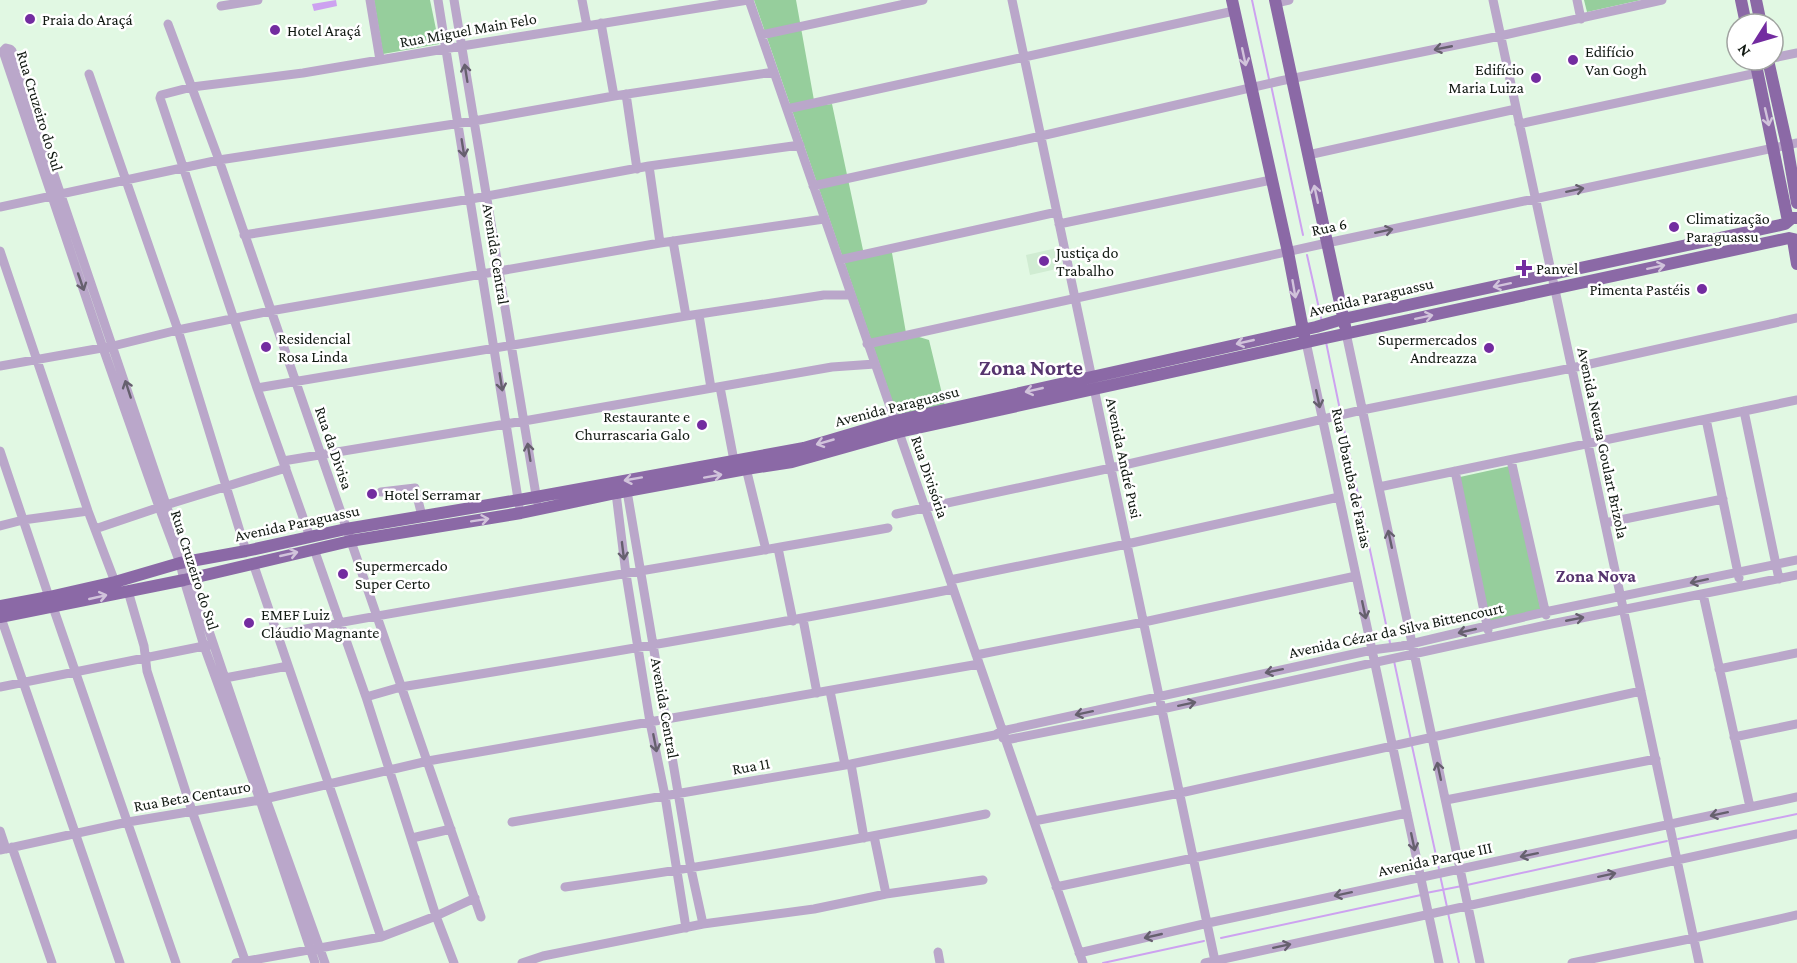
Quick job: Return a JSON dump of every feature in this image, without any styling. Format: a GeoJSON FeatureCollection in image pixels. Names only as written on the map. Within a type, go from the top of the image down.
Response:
{"type":"FeatureCollection","features":[{"type":"Feature","properties":{"kind":"main road","name":"Rua Ubatuba de Farias"},"geometry":{"type":"LineString","coordinates":[[1275,1],[1286,79],[1308,155],[1327,243],[1341,334]]}},
{"type":"Feature","properties":{"kind":"main road","name":"Rua Ubatuba de Farias"},"geometry":{"type":"LineString","coordinates":[[1233,6],[1256,86],[1271,180],[1304,336]]}},
{"type":"Feature","properties":{"kind":"main road"},"geometry":{"type":"LineString","coordinates":[[1761,72],[1774,148],[1790,221],[1784,230],[1793,239],[1797,264]]}},
{"type":"Feature","properties":{"kind":"main road"},"geometry":{"type":"LineString","coordinates":[[1764,72],[1792,144],[1797,203]]}},
{"type":"Feature","properties":{"kind":"main road","name":"Avenida Paraguassu"},"geometry":{"type":"LineString","coordinates":[[1319,333],[1338,321],[1677,248],[1790,221]]}},
{"type":"Feature","properties":{"kind":"main road","name":"Avenida Paraguassu"},"geometry":{"type":"LineString","coordinates":[[0,606],[51,602],[128,591],[188,578],[253,563],[346,529],[518,499],[537,503],[622,492],[804,448],[1304,336],[1319,333],[1341,334],[1793,239]]}},
{"type":"Feature","properties":{"kind":"main road"},"geometry":{"type":"LineString","coordinates":[[1677,248],[1680,262]]}},
{"type":"Feature","properties":{"kind":"main road","name":"Avenida Paraguassu"},"geometry":{"type":"LineString","coordinates":[[0,616],[183,562],[246,551],[350,541],[520,513],[537,503],[740,465]]}},
{"type":"Feature","properties":{"kind":"street"},"geometry":{"type":"LineString","coordinates":[[221,6],[258,0]]}},
{"type":"Feature","properties":{"kind":"street"},"geometry":{"type":"LineString","coordinates":[[370,0],[380,60]]}},
{"type":"Feature","properties":{"kind":"street","name":"Avenida Central"},"geometry":{"type":"LineString","coordinates":[[438,0],[520,513]]}},
{"type":"Feature","properties":{"kind":"street","name":"Avenida Central"},"geometry":{"type":"LineString","coordinates":[[454,0],[537,503]]}},
{"type":"Feature","properties":{"kind":"street"},"geometry":{"type":"LineString","coordinates":[[582,0],[586,26]]}},
{"type":"Feature","properties":{"kind":"street","name":"Rua Miguel Main Felo"},"geometry":{"type":"LineString","coordinates":[[184,168],[160,98],[163,93],[192,87],[303,73],[749,0]]}},
{"type":"Feature","properties":{"kind":"street","name":"Rua Divisória"},"geometry":{"type":"LineString","coordinates":[[749,0],[978,659],[1001,735],[1034,821],[1083,963]]}},
{"type":"Feature","properties":{"kind":"street"},"geometry":{"type":"LineString","coordinates":[[760,35],[923,0]]}},
{"type":"Feature","properties":{"kind":"street","name":"Avenida André Pusi"},"geometry":{"type":"LineString","coordinates":[[1011,0],[1215,961]]}},
{"type":"Feature","properties":{"kind":"street"},"geometry":{"type":"LineString","coordinates":[[1275,1],[1289,0]]}},
{"type":"Feature","properties":{"kind":"street","name":"Avenida Neuza Goulart Brizola"},"geometry":{"type":"LineString","coordinates":[[1493,0],[1699,963]]}},
{"type":"Feature","properties":{"kind":"street"},"geometry":{"type":"LineString","coordinates":[[1577,0],[1581,19]]}},
{"type":"Feature","properties":{"kind":"street"},"geometry":{"type":"LineString","coordinates":[[813,186],[1286,79],[1581,19],[1659,0]]}},
{"type":"Feature","properties":{"kind":"street"},"geometry":{"type":"LineString","coordinates":[[787,109],[1024,57],[1233,6]]}},
{"type":"Feature","properties":{"kind":"street"},"geometry":{"type":"LineString","coordinates":[[601,23],[614,96]]}},
{"type":"Feature","properties":{"kind":"street","name":"Rua da Divisa"},"geometry":{"type":"LineString","coordinates":[[168,24],[219,160],[481,917]]}},
{"type":"Feature","properties":{"kind":"street"},"geometry":{"type":"LineString","coordinates":[[0,207],[219,160],[774,72]]}},
{"type":"Feature","properties":{"kind":"street"},"geometry":{"type":"LineString","coordinates":[[1519,124],[1725,72]]}},
{"type":"Feature","properties":{"kind":"street"},"geometry":{"type":"LineString","coordinates":[[89,74],[178,330],[246,551]]}},
{"type":"Feature","properties":{"kind":"street"},"geometry":{"type":"LineString","coordinates":[[626,94],[637,169]]}},
{"type":"Feature","properties":{"kind":"street","name":"Rua Cruzeiro do Sul"},"geometry":{"type":"LineString","coordinates":[[23,97],[183,562],[208,645],[263,799]]}},
{"type":"Feature","properties":{"kind":"street"},"geometry":{"type":"LineString","coordinates":[[1308,155],[1516,109]]}},
{"type":"Feature","properties":{"kind":"street","name":"Rua 6"},"geometry":{"type":"LineString","coordinates":[[867,344],[1792,144]]}},
{"type":"Feature","properties":{"kind":"street"},"geometry":{"type":"LineString","coordinates":[[244,235],[471,199],[649,166],[800,145]]}},
{"type":"Feature","properties":{"kind":"street"},"geometry":{"type":"LineString","coordinates":[[649,166],[660,243]]}},
{"type":"Feature","properties":{"kind":"street"},"geometry":{"type":"LineString","coordinates":[[184,168],[257,388],[366,697],[436,916],[454,963]]}},
{"type":"Feature","properties":{"kind":"street"},"geometry":{"type":"LineString","coordinates":[[1059,224],[1271,180]]}},
{"type":"Feature","properties":{"kind":"street"},"geometry":{"type":"LineString","coordinates":[[839,260],[1057,212]]}},
{"type":"Feature","properties":{"kind":"street"},"geometry":{"type":"LineString","coordinates":[[0,366],[39,361],[108,347],[270,310],[660,243],[824,219]]}},
{"type":"Feature","properties":{"kind":"street"},"geometry":{"type":"LineString","coordinates":[[673,241],[686,316]]}},
{"type":"Feature","properties":{"kind":"street"},"geometry":{"type":"LineString","coordinates":[[0,251],[88,511],[115,582]]}},
{"type":"Feature","properties":{"kind":"street"},"geometry":{"type":"LineString","coordinates":[[257,388],[686,316],[824,295],[851,295]]}},
{"type":"Feature","properties":{"kind":"street"},"geometry":{"type":"LineString","coordinates":[[699,315],[715,388],[766,550]]}},
{"type":"Feature","properties":{"kind":"street"},"geometry":{"type":"LineString","coordinates":[[896,514],[1111,468],[1362,410],[1572,368],[1797,318]]}},
{"type":"Feature","properties":{"kind":"street","name":"Rua Ubatuba de Farias"},"geometry":{"type":"LineString","coordinates":[[1341,334],[1362,410],[1379,487],[1409,649],[1428,738],[1446,800],[1463,881],[1465,903],[1480,963]]}},
{"type":"Feature","properties":{"kind":"street","name":"Rua Ubatuba de Farias"},"geometry":{"type":"LineString","coordinates":[[1304,336],[1372,650],[1379,662],[1393,746],[1439,963]]}},
{"type":"Feature","properties":{"kind":"street"},"geometry":{"type":"LineString","coordinates":[[95,530],[284,465],[320,455],[524,422],[832,367],[875,364]]}},
{"type":"Feature","properties":{"kind":"street"},"geometry":{"type":"LineString","coordinates":[[1379,487],[1797,400]]}},
{"type":"Feature","properties":{"kind":"street"},"geometry":{"type":"LineString","coordinates":[[1744,411],[1779,579]]}},
{"type":"Feature","properties":{"kind":"street"},"geometry":{"type":"LineString","coordinates":[[1706,419],[1741,587]]}},
{"type":"Feature","properties":{"kind":"street"},"geometry":{"type":"LineString","coordinates":[[0,451],[176,963]]}},
{"type":"Feature","properties":{"kind":"street"},"geometry":{"type":"LineString","coordinates":[[1511,460],[1545,612],[1551,624]]}},
{"type":"Feature","properties":{"kind":"street"},"geometry":{"type":"LineString","coordinates":[[1455,471],[1490,638]]}},
{"type":"Feature","properties":{"kind":"street"},"geometry":{"type":"LineString","coordinates":[[381,492],[415,488],[422,516]]}},
{"type":"Feature","properties":{"kind":"street","name":"Avenida Central"},"geometry":{"type":"LineString","coordinates":[[622,492],[641,571],[691,869],[703,924]]}},
{"type":"Feature","properties":{"kind":"street","name":"Avenida Central"},"geometry":{"type":"LineString","coordinates":[[622,492],[626,574],[686,928]]}},
{"type":"Feature","properties":{"kind":"street"},"geometry":{"type":"LineString","coordinates":[[366,697],[401,687],[798,620],[1339,497]]}},
{"type":"Feature","properties":{"kind":"street"},"geometry":{"type":"LineString","coordinates":[[1605,523],[1723,499]]}},
{"type":"Feature","properties":{"kind":"street"},"geometry":{"type":"LineString","coordinates":[[0,526],[23,520],[88,511]]}},
{"type":"Feature","properties":{"kind":"street"},"geometry":{"type":"LineString","coordinates":[[278,634],[888,528]]}},
{"type":"Feature","properties":{"kind":"street"},"geometry":{"type":"LineString","coordinates":[[778,548],[818,693]]}},
{"type":"Feature","properties":{"kind":"street","name":"Avenida Cézar da Silva Bittencourt"},"geometry":{"type":"LineString","coordinates":[[1001,735],[1162,709],[1379,662],[1409,649],[1487,626],[1797,560]]}},
{"type":"Feature","properties":{"kind":"street"},"geometry":{"type":"LineString","coordinates":[[253,563],[381,936]]}},
{"type":"Feature","properties":{"kind":"street","name":"Avenida Cézar da Silva Bittencourt"},"geometry":{"type":"LineString","coordinates":[[1001,735],[1160,696],[1372,650],[1409,649],[1490,638],[1797,575]]}},
{"type":"Feature","properties":{"kind":"street","name":"Rua Beta Centauro"},"geometry":{"type":"LineString","coordinates":[[6,849],[128,822],[263,799],[428,761],[830,691],[1356,576]]}},
{"type":"Feature","properties":{"kind":"street"},"geometry":{"type":"LineString","coordinates":[[128,591],[144,646],[147,671],[242,962],[381,936],[436,916],[475,898]]}},
{"type":"Feature","properties":{"kind":"street"},"geometry":{"type":"LineString","coordinates":[[1703,594],[1750,807]]}},
{"type":"Feature","properties":{"kind":"street"},"geometry":{"type":"LineString","coordinates":[[0,616],[120,963]]}},
{"type":"Feature","properties":{"kind":"street"},"geometry":{"type":"LineString","coordinates":[[0,687],[208,645]]}},
{"type":"Feature","properties":{"kind":"street","name":"Rua Cruzeiro do Sul"},"geometry":{"type":"LineString","coordinates":[[208,645],[225,678],[263,799]]}},
{"type":"Feature","properties":{"kind":"street"},"geometry":{"type":"LineString","coordinates":[[1719,669],[1797,653]]}},
{"type":"Feature","properties":{"kind":"street"},"geometry":{"type":"LineString","coordinates":[[225,678],[288,666]]}},
{"type":"Feature","properties":{"kind":"street"},"geometry":{"type":"LineString","coordinates":[[830,691],[848,764],[886,894]]}},
{"type":"Feature","properties":{"kind":"street"},"geometry":{"type":"LineString","coordinates":[[1034,821],[1180,793],[1641,692]]}},
{"type":"Feature","properties":{"kind":"street"},"geometry":{"type":"LineString","coordinates":[[1734,737],[1797,724]]}},
{"type":"Feature","properties":{"kind":"street","name":"Rua 11"},"geometry":{"type":"LineString","coordinates":[[512,822],[1001,735]]}},
{"type":"Feature","properties":{"kind":"street"},"geometry":{"type":"LineString","coordinates":[[1446,800],[1656,759]]}},
{"type":"Feature","properties":{"kind":"street","name":"Avenida Parque III"},"geometry":{"type":"LineString","coordinates":[[1079,953],[1208,923],[1797,797]]}},
{"type":"Feature","properties":{"kind":"street"},"geometry":{"type":"LineString","coordinates":[[263,799],[314,948],[315,963]]}},
{"type":"Feature","properties":{"kind":"street"},"geometry":{"type":"LineString","coordinates":[[1056,887],[1407,813]]}},
{"type":"Feature","properties":{"kind":"street"},"geometry":{"type":"LineString","coordinates":[[565,887],[691,869],[986,814]]}},
{"type":"Feature","properties":{"kind":"street"},"geometry":{"type":"LineString","coordinates":[[412,838],[451,829]]}},
{"type":"Feature","properties":{"kind":"street"},"geometry":{"type":"LineString","coordinates":[[0,831],[52,963]]}},
{"type":"Feature","properties":{"kind":"street"},"geometry":{"type":"LineString","coordinates":[[1205,963],[1428,909],[1440,911],[1465,903],[1797,834]]}},
{"type":"Feature","properties":{"kind":"street"},"geometry":{"type":"LineString","coordinates":[[522,963],[543,956],[703,924],[814,909],[886,894],[983,880]]}},
{"type":"Feature","properties":{"kind":"street"},"geometry":{"type":"LineString","coordinates":[[1572,963],[1797,915]]}},
{"type":"Feature","properties":{"kind":"street"},"geometry":{"type":"LineString","coordinates":[[314,948],[325,963]]}},
{"type":"Feature","properties":{"kind":"street"},"geometry":{"type":"LineString","coordinates":[[938,952],[940,963]]}},
{"type":"Feature","properties":{"kind":"shaded area"},"geometry":{"type":"Polygon","coordinates":[[[336,0],[337,6],[314,11],[312,4],[336,0]]]}},
{"type":"Feature","properties":{"kind":"shaded area","name":"Justiça do Trabalho"},"geometry":{"type":"Polygon","coordinates":[[[1057,248],[1061,268],[1030,275],[1026,255],[1057,248]]]}},
{"type":"Feature","properties":{"kind":"green space"},"geometry":{"type":"Polygon","coordinates":[[[374,0],[430,0],[439,44],[383,54],[374,0]]]}},
{"type":"Feature","properties":{"kind":"green space"},"geometry":{"type":"Polygon","coordinates":[[[754,0],[796,0],[815,106],[832,104],[863,250],[892,253],[906,333],[929,340],[945,406],[898,418],[754,0]]]}},
{"type":"Feature","properties":{"kind":"green space"},"geometry":{"type":"Polygon","coordinates":[[[1584,0],[1641,0],[1587,12],[1584,0]]]}},
{"type":"Feature","properties":{"kind":"green space"},"geometry":{"type":"Polygon","coordinates":[[[1510,466],[1541,611],[1490,622],[1460,477],[1510,466]]]}},
{"type":"Feature","properties":{"kind":"waterway"},"geometry":{"type":"LineString","coordinates":[[1252,0],[1269,79]]}},
{"type":"Feature","properties":{"kind":"waterway"},"geometry":{"type":"LineString","coordinates":[[1271,85],[1303,235]]}},
{"type":"Feature","properties":{"kind":"waterway"},"geometry":{"type":"LineString","coordinates":[[1307,255],[1322,322]]}},
{"type":"Feature","properties":{"kind":"waterway"},"geometry":{"type":"LineString","coordinates":[[1326,342],[1340,410]]}},
{"type":"Feature","properties":{"kind":"waterway"},"geometry":{"type":"LineString","coordinates":[[1342,420],[1390,643]]}},
{"type":"Feature","properties":{"kind":"waterway"},"geometry":{"type":"LineString","coordinates":[[1394,661],[1411,740]]}},
{"type":"Feature","properties":{"kind":"waterway"},"geometry":{"type":"LineString","coordinates":[[1412,746],[1439,869]]}},
{"type":"Feature","properties":{"kind":"waterway"},"geometry":{"type":"LineString","coordinates":[[1678,839],[1797,814]]}},
{"type":"Feature","properties":{"kind":"waterway"},"geometry":{"type":"LineString","coordinates":[[1467,885],[1667,841]]}},
{"type":"Feature","properties":{"kind":"waterway"},"geometry":{"type":"LineString","coordinates":[[1440,875],[1447,907]]}},
{"type":"Feature","properties":{"kind":"waterway"},"geometry":{"type":"LineString","coordinates":[[1426,893],[1462,886]]}},
{"type":"Feature","properties":{"kind":"waterway"},"geometry":{"type":"LineString","coordinates":[[1221,938],[1421,895]]}},
{"type":"Feature","properties":{"kind":"waterway"},"geometry":{"type":"LineString","coordinates":[[1448,913],[1459,963]]}},
{"type":"Feature","properties":{"kind":"waterway"},"geometry":{"type":"LineString","coordinates":[[1103,963],[1204,941]]}},
{"type":"Feature","properties":{"kind":"place","name":"Praia do Araçá"},"geometry":{"type":"Point","coordinates":[30,19]}},
{"type":"Feature","properties":{"kind":"place","name":"Hotel Araçá"},"geometry":{"type":"Point","coordinates":[275,30]}},
{"type":"Feature","properties":{"kind":"place","name":"Edifício Van Gogh"},"geometry":{"type":"Point","coordinates":[1573,60]}},
{"type":"Feature","properties":{"kind":"place","name":"Edifício Maria Luiza"},"geometry":{"type":"Point","coordinates":[1536,78]}},
{"type":"Feature","properties":{"kind":"place","name":"Climatização Paraguassu"},"geometry":{"type":"Point","coordinates":[1674,227]}},
{"type":"Feature","properties":{"kind":"place","name":"Justiça do Trabalho"},"geometry":{"type":"Point","coordinates":[1044,261]}},
{"type":"Feature","properties":{"kind":"place","name":"Panvel"},"geometry":{"type":"Point","coordinates":[1524,268]}},
{"type":"Feature","properties":{"kind":"place","name":"Pimenta Pastéis"},"geometry":{"type":"Point","coordinates":[1702,289]}},
{"type":"Feature","properties":{"kind":"place","name":"Residencial Rosa Linda"},"geometry":{"type":"Point","coordinates":[266,347]}},
{"type":"Feature","properties":{"kind":"place","name":"Supermercados Andreazza"},"geometry":{"type":"Point","coordinates":[1489,348]}},
{"type":"Feature","properties":{"kind":"place","name":"Restaurante e Churrascaria Galo"},"geometry":{"type":"Point","coordinates":[702,425]}},
{"type":"Feature","properties":{"kind":"place","name":"Hotel Serramar"},"geometry":{"type":"Point","coordinates":[372,494]}},
{"type":"Feature","properties":{"kind":"place","name":"Supermercado Super Certo"},"geometry":{"type":"Point","coordinates":[343,574]}},
{"type":"Feature","properties":{"kind":"place","name":"EMEF Luiz Cláudio Magnante"},"geometry":{"type":"Point","coordinates":[249,623]}},
{"type":"Feature","properties":{"kind":"district","name":"Zona Norte"},"geometry":{"type":"Point","coordinates":[1031,367]}},
{"type":"Feature","properties":{"kind":"district","name":"Zona Nova"},"geometry":{"type":"Point","coordinates":[1596,576]}}]}
